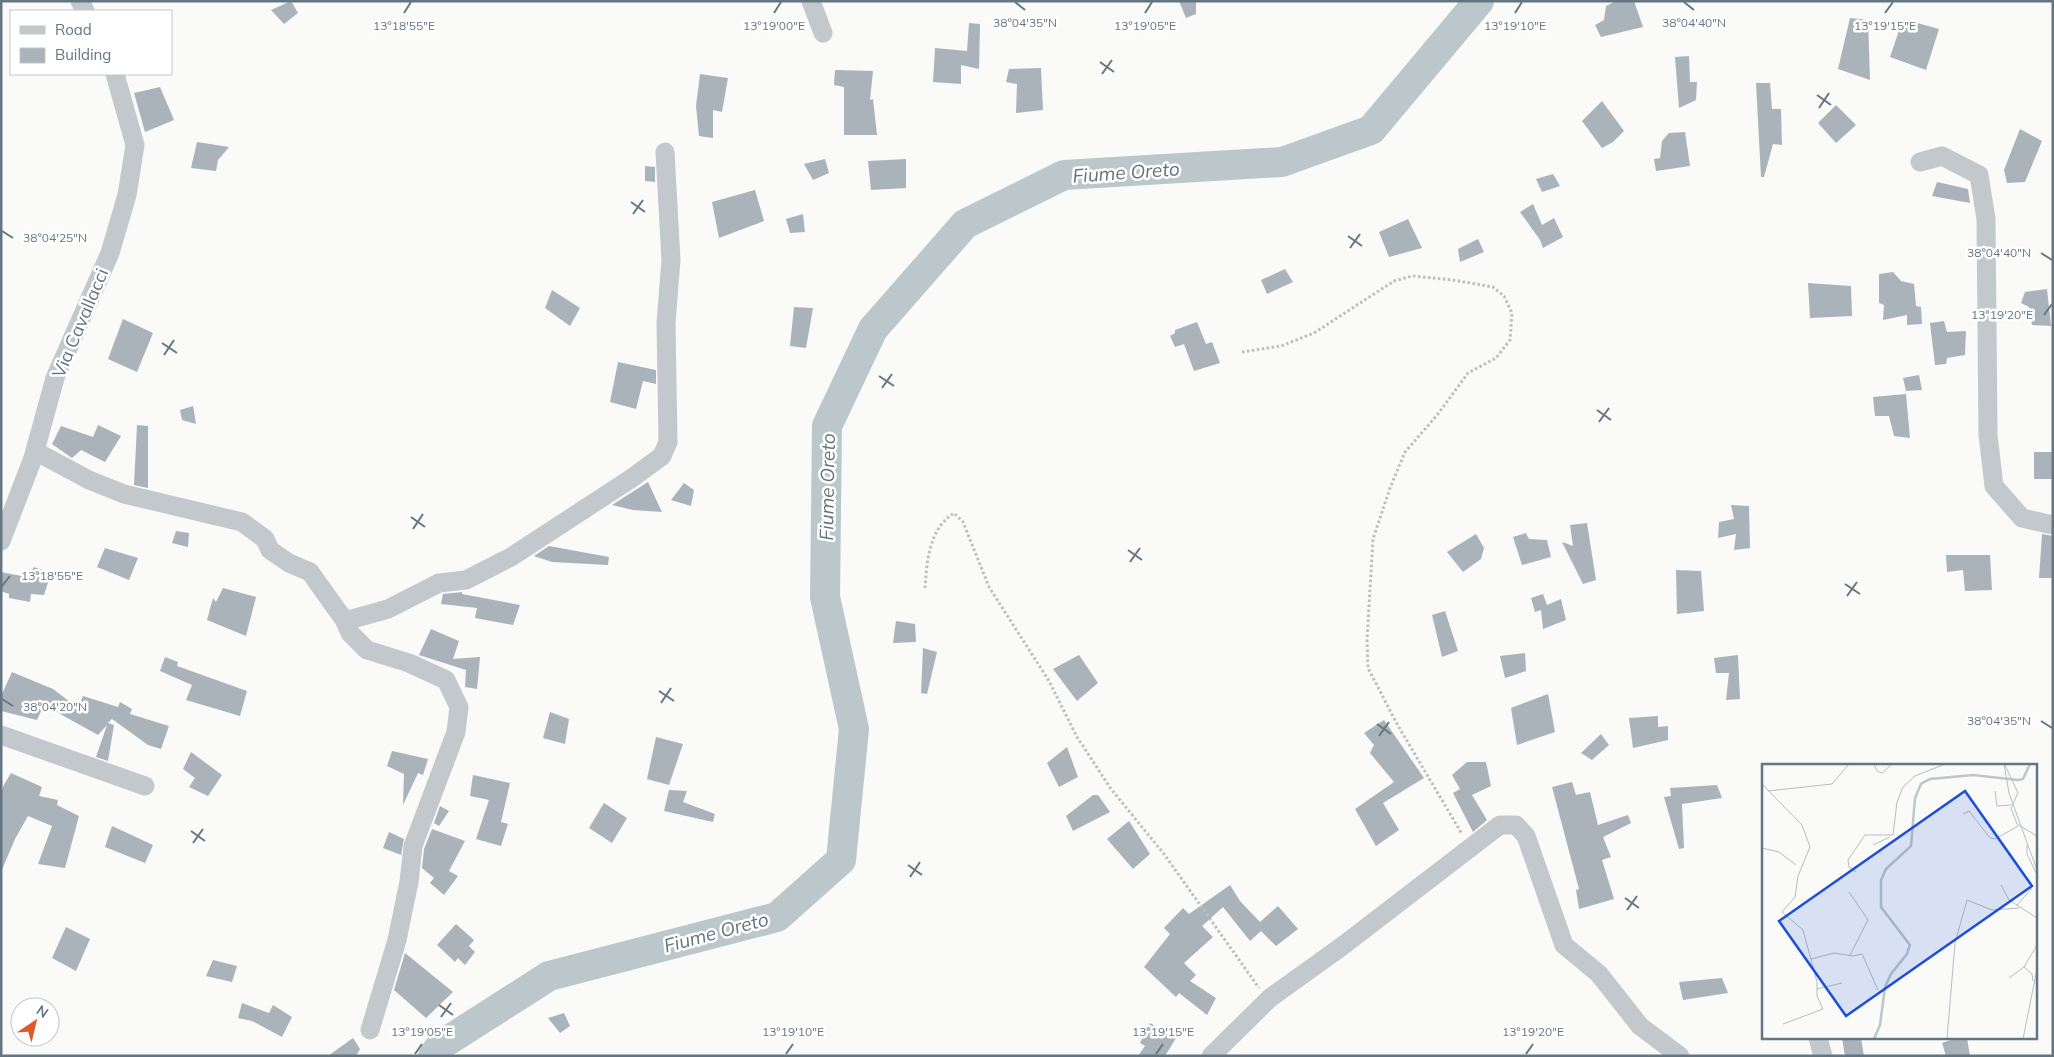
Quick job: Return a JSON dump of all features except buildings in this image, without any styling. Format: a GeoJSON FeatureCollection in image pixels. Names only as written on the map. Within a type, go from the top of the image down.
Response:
{"type":"FeatureCollection","features":[{"type":"Feature","properties":{"kind":"street"},"geometry":{"type":"LineString","coordinates":[[811,1],[822,33]]}},
{"type":"Feature","properties":{"kind":"street","name":"Via Cavallacci"},"geometry":{"type":"LineString","coordinates":[[1,541],[35,451],[55,378],[110,253],[127,195],[135,145],[114,75]]}},
{"type":"Feature","properties":{"kind":"street"},"geometry":{"type":"LineString","coordinates":[[345,621],[388,609],[439,583],[466,580],[511,557],[632,478],[662,456],[668,442],[666,323],[670,260],[665,152]]}},
{"type":"Feature","properties":{"kind":"street"},"geometry":{"type":"LineString","coordinates":[[1920,162],[1942,156],[1979,175],[1986,219],[1988,436],[1994,486],[2022,518],[2053,525]]}},
{"type":"Feature","properties":{"kind":"street"},"geometry":{"type":"LineString","coordinates":[[35,451],[88,480],[124,494],[242,522],[265,539],[270,550],[310,572],[345,621],[350,633],[367,650],[409,663],[446,680],[459,707],[456,732],[414,846],[397,940],[370,1030]]}},
{"type":"Feature","properties":{"kind":"street"},"geometry":{"type":"LineString","coordinates":[[1,735],[146,786]]}},
{"type":"Feature","properties":{"kind":"street"},"geometry":{"type":"LineString","coordinates":[[1211,1056],[1267,1001],[1500,825],[1516,825],[1526,836],[1564,944],[1599,974],[1640,1026],[1680,1056]]}},
{"type":"Feature","properties":{"kind":"street"},"geometry":{"type":"LineString","coordinates":[[1819,1040],[1823,1056]]}},
{"type":"Feature","properties":{"kind":"path"},"geometry":{"type":"LineString","coordinates":[[1242,352],[1281,346],[1314,333],[1394,281],[1412,276],[1453,280],[1493,287],[1504,296],[1512,313],[1510,340],[1496,358],[1468,373],[1438,414],[1405,452],[1390,488],[1373,539],[1368,668],[1397,724],[1470,848]]}},
{"type":"Feature","properties":{"kind":"path"},"geometry":{"type":"LineString","coordinates":[[925,588],[928,556],[936,534],[945,519],[954,513],[963,522],[989,588],[1049,681],[1077,737],[1111,789],[1169,862],[1267,1001]]}},
{"type":"Feature","properties":{"kind":"waterway","name":"Fiume Oreto"},"geometry":{"type":"LineString","coordinates":[[433,1056],[441,1045],[549,976],[777,917],[841,860],[854,729],[825,597],[827,426],[873,329],[965,224],[1064,175],[1282,162],[1371,130],[1479,1]]}}]}
